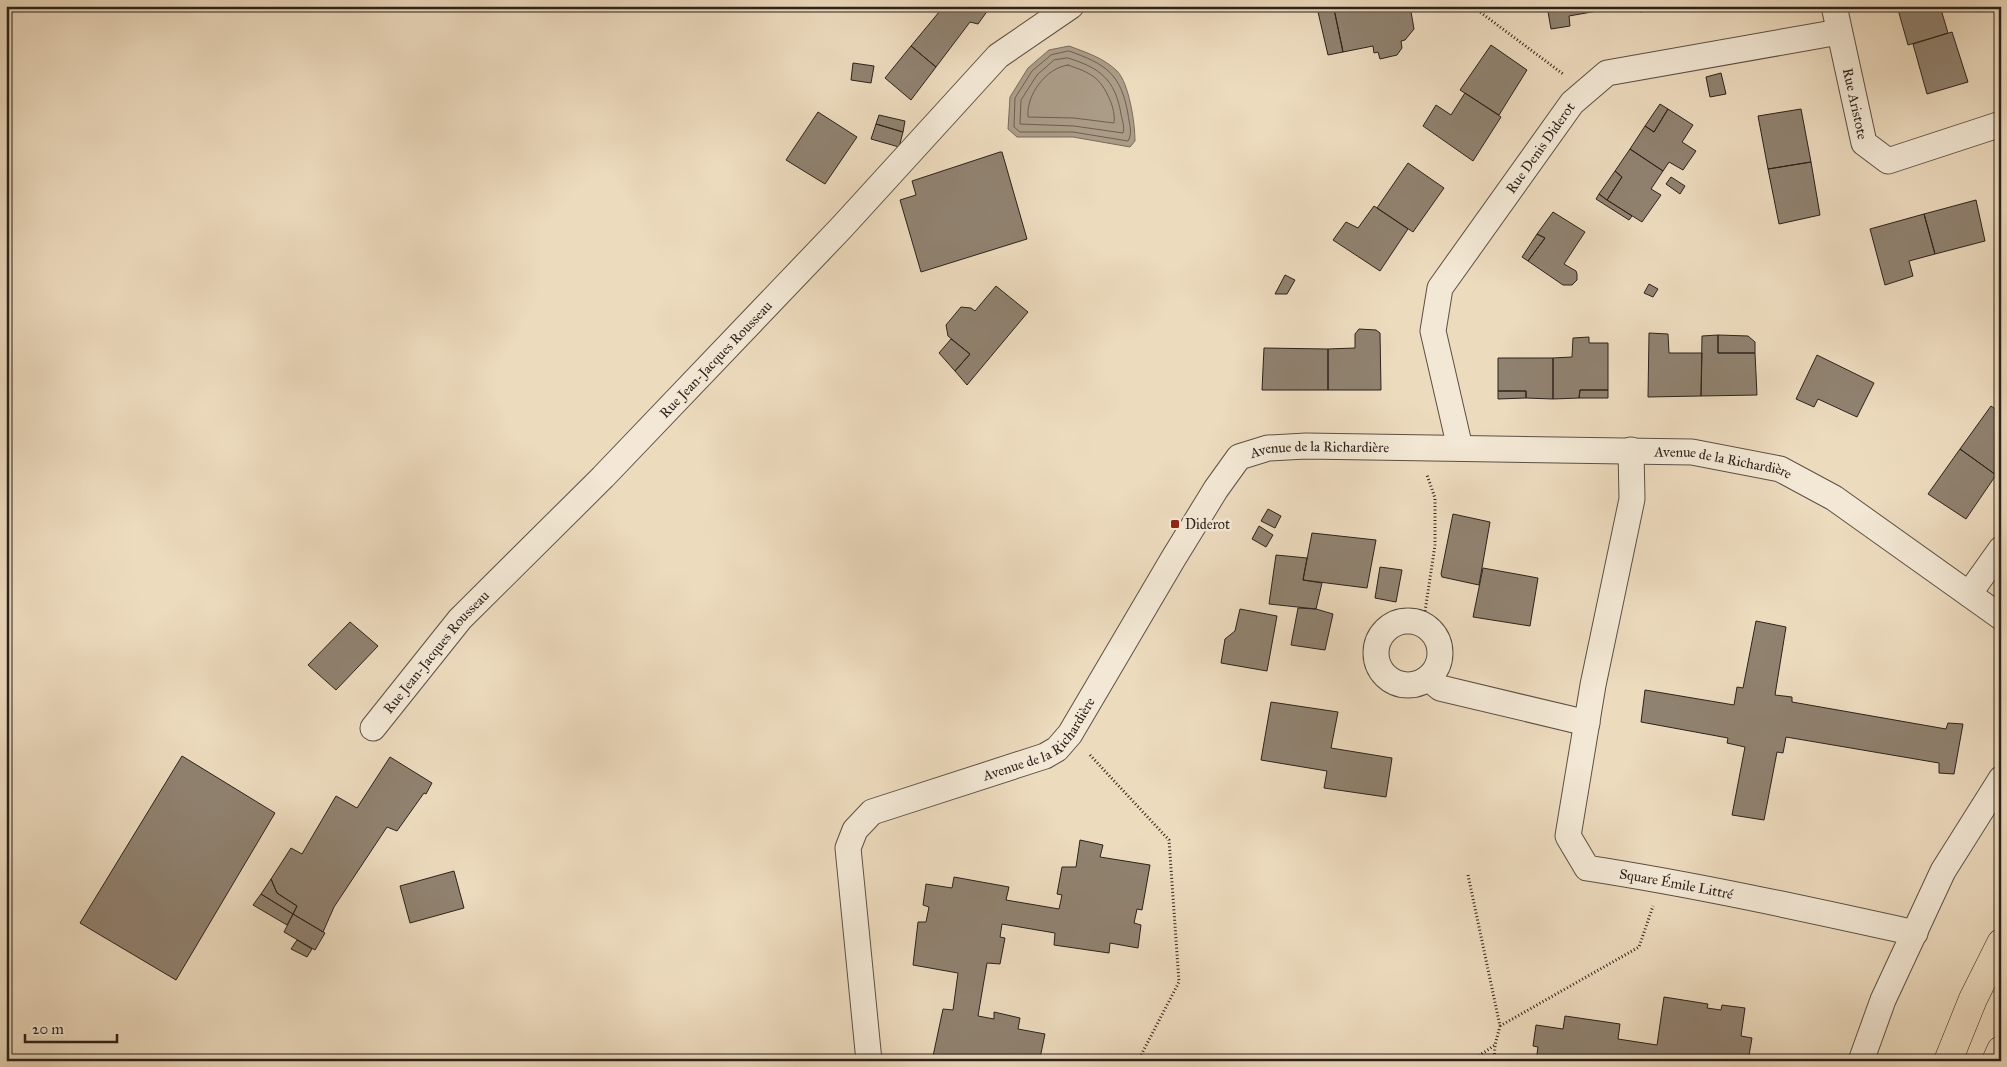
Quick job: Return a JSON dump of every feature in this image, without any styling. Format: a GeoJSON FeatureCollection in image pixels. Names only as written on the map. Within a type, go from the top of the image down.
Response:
{"type":"FeatureCollection","features":[{"type":"Feature","properties":{"kind":"main road"},"geometry":{"type":"LineString","coordinates":[[1948,1061],[1973,999],[2001,944]]}},
{"type":"Feature","properties":{"kind":"main road"},"geometry":{"type":"LineString","coordinates":[[1996,1061],[2001,1050]]}},
{"type":"Feature","properties":{"kind":"street","name":"Rue Jean-Jacques Rousseau"},"geometry":{"type":"LineString","coordinates":[[373,728],[460,619],[603,477],[842,227],[998,56],[1071,6]]}},
{"type":"Feature","properties":{"kind":"street","name":"Rue Aristote"},"geometry":{"type":"LineString","coordinates":[[1834,6],[1864,143],[1888,160],[2001,124]]}},
{"type":"Feature","properties":{"kind":"street","name":"Rue Denis Diderot"},"geometry":{"type":"LineString","coordinates":[[1460,448],[1433,331],[1440,288],[1572,103],[1607,73],[1839,32]]}},
{"type":"Feature","properties":{"kind":"street","name":"Avenue de la Richardière"},"geometry":{"type":"LineString","coordinates":[[869,1061],[848,848],[855,830],[872,812],[1044,756],[1057,749],[1070,734],[1173,558],[1216,489],[1239,457],[1268,448],[1306,446],[1631,450],[1692,452],[1780,469],[1834,498],[2001,617]]}},
{"type":"Feature","properties":{"kind":"street","name":"Square Émile Littré"},"geometry":{"type":"LineString","coordinates":[[1631,450],[1632,499],[1593,685],[1568,836],[1587,868],[1662,880],[1915,933]]}},
{"type":"Feature","properties":{"kind":"street"},"geometry":{"type":"LineString","coordinates":[[1969,594],[2001,549]]}},
{"type":"Feature","properties":{"kind":"street"},"geometry":{"type":"LineString","coordinates":[[1402,622],[1413,622],[1423,625],[1431,631],[1439,650],[1439,660],[1428,678],[1409,686],[1398,684],[1388,679],[1376,661],[1378,640],[1384,631],[1392,625],[1402,622]]}},
{"type":"Feature","properties":{"kind":"street"},"geometry":{"type":"LineString","coordinates":[[1428,678],[1440,688],[1587,723]]}},
{"type":"Feature","properties":{"kind":"street"},"geometry":{"type":"LineString","coordinates":[[1861,1061],[1883,1000],[1943,872],[2001,779]]}},
{"type":"Feature","properties":{"kind":"path"},"geometry":{"type":"LineString","coordinates":[[1472,6],[1585,92]]}},
{"type":"Feature","properties":{"kind":"path"},"geometry":{"type":"LineString","coordinates":[[1423,625],[1435,545],[1435,498],[1426,472],[1424,447]]}},
{"type":"Feature","properties":{"kind":"path"},"geometry":{"type":"LineString","coordinates":[[1070,734],[1169,840],[1179,982],[1138,1061]]}},
{"type":"Feature","properties":{"kind":"path"},"geometry":{"type":"LineString","coordinates":[[1468,875],[1500,1026],[1495,1045],[1494,1061]]}},
{"type":"Feature","properties":{"kind":"path"},"geometry":{"type":"LineString","coordinates":[[1500,1026],[1639,947],[1662,880]]}},
{"type":"Feature","properties":{"kind":"path"},"geometry":{"type":"LineString","coordinates":[[1471,1061],[1495,1045]]}},
{"type":"Feature","properties":{"kind":"water"},"geometry":{"type":"Polygon","coordinates":[[[1069,46],[1106,62],[1121,77],[1128,94],[1134,124],[1135,141],[1130,147],[1073,137],[1017,137],[1008,129],[1010,97],[1028,68],[1049,50],[1069,46]]]}},
{"type":"Feature","properties":{"kind":"building"},"geometry":{"type":"Polygon","coordinates":[[[944,6],[984,6],[988,10],[978,24],[970,22],[936,67],[911,46],[944,6]]]}},
{"type":"Feature","properties":{"kind":"building"},"geometry":{"type":"Polygon","coordinates":[[[1354,6],[1410,6],[1414,29],[1405,40],[1401,41],[1402,48],[1397,55],[1380,59],[1378,52],[1374,53],[1373,46],[1343,52],[1334,9],[1354,6]]]}},
{"type":"Feature","properties":{"kind":"building"},"geometry":{"type":"Polygon","coordinates":[[[1547,6],[1602,6],[1603,10],[1569,16],[1570,26],[1551,29],[1547,6]]]}},
{"type":"Feature","properties":{"kind":"building"},"geometry":{"type":"Polygon","coordinates":[[[1640,6],[1656,6],[1656,10],[1640,12],[1640,6]]]}},
{"type":"Feature","properties":{"kind":"building"},"geometry":{"type":"Polygon","coordinates":[[[1897,6],[1940,6],[1948,33],[1908,45],[1897,6]]]}},
{"type":"Feature","properties":{"kind":"building"},"geometry":{"type":"Polygon","coordinates":[[[1334,9],[1343,52],[1328,55],[1318,12],[1334,9]]]}},
{"type":"Feature","properties":{"kind":"building"},"geometry":{"type":"Polygon","coordinates":[[[1952,32],[1968,82],[1927,94],[1913,44],[1952,32]]]}},
{"type":"Feature","properties":{"kind":"building"},"geometry":{"type":"Polygon","coordinates":[[[1491,45],[1527,70],[1499,115],[1460,90],[1491,45]]]}},
{"type":"Feature","properties":{"kind":"building"},"geometry":{"type":"Polygon","coordinates":[[[911,46],[936,67],[911,100],[885,78],[911,46]]]}},
{"type":"Feature","properties":{"kind":"building"},"geometry":{"type":"Polygon","coordinates":[[[853,63],[874,66],[871,83],[851,80],[853,63]]]}},
{"type":"Feature","properties":{"kind":"building"},"geometry":{"type":"Polygon","coordinates":[[[1721,73],[1726,94],[1710,97],[1706,77],[1721,73]]]}},
{"type":"Feature","properties":{"kind":"building"},"geometry":{"type":"Polygon","coordinates":[[[1465,93],[1501,117],[1473,161],[1423,126],[1436,105],[1451,115],[1465,93]]]}},
{"type":"Feature","properties":{"kind":"building"},"geometry":{"type":"Polygon","coordinates":[[[1660,104],[1668,109],[1654,132],[1645,126],[1660,104]]]}},
{"type":"Feature","properties":{"kind":"building"},"geometry":{"type":"Polygon","coordinates":[[[1668,109],[1693,125],[1682,142],[1696,151],[1683,170],[1669,162],[1663,171],[1630,149],[1645,126],[1654,132],[1668,109]]]}},
{"type":"Feature","properties":{"kind":"building"},"geometry":{"type":"Polygon","coordinates":[[[1801,109],[1811,162],[1768,169],[1758,116],[1801,109]]]}},
{"type":"Feature","properties":{"kind":"building"},"geometry":{"type":"Polygon","coordinates":[[[818,112],[857,137],[825,184],[786,160],[818,112]]]}},
{"type":"Feature","properties":{"kind":"building"},"geometry":{"type":"Polygon","coordinates":[[[879,115],[905,121],[903,132],[876,124],[879,115]]]}},
{"type":"Feature","properties":{"kind":"building"},"geometry":{"type":"Polygon","coordinates":[[[876,124],[903,132],[899,147],[871,139],[876,124]]]}},
{"type":"Feature","properties":{"kind":"building"},"geometry":{"type":"Polygon","coordinates":[[[1630,149],[1663,171],[1651,189],[1661,195],[1642,222],[1607,200],[1622,177],[1615,171],[1630,149]]]}},
{"type":"Feature","properties":{"kind":"building"},"geometry":{"type":"Polygon","coordinates":[[[1002,152],[1027,239],[921,272],[900,200],[916,195],[912,181],[1002,152]]]}},
{"type":"Feature","properties":{"kind":"building"},"geometry":{"type":"Polygon","coordinates":[[[1811,162],[1820,215],[1779,224],[1768,169],[1811,162]]]}},
{"type":"Feature","properties":{"kind":"building"},"geometry":{"type":"Polygon","coordinates":[[[1408,163],[1444,188],[1413,232],[1377,208],[1408,163]]]}},
{"type":"Feature","properties":{"kind":"building"},"geometry":{"type":"Polygon","coordinates":[[[1615,171],[1622,177],[1607,200],[1599,194],[1615,171]]]}},
{"type":"Feature","properties":{"kind":"building"},"geometry":{"type":"Polygon","coordinates":[[[1671,177],[1685,186],[1680,194],[1666,184],[1671,177]]]}},
{"type":"Feature","properties":{"kind":"building"},"geometry":{"type":"Polygon","coordinates":[[[1599,194],[1632,216],[1629,220],[1596,199],[1599,194]]]}},
{"type":"Feature","properties":{"kind":"building"},"geometry":{"type":"Polygon","coordinates":[[[1976,200],[1985,241],[1935,254],[1924,214],[1976,200]]]}},
{"type":"Feature","properties":{"kind":"building"},"geometry":{"type":"Polygon","coordinates":[[[1374,206],[1408,229],[1380,271],[1333,240],[1346,222],[1358,228],[1374,206]]]}},
{"type":"Feature","properties":{"kind":"building"},"geometry":{"type":"Polygon","coordinates":[[[1553,212],[1585,232],[1564,264],[1576,271],[1577,280],[1572,285],[1563,285],[1528,261],[1545,238],[1537,234],[1553,212]]]}},
{"type":"Feature","properties":{"kind":"building"},"geometry":{"type":"Polygon","coordinates":[[[1924,214],[1935,254],[1909,261],[1913,276],[1885,285],[1870,229],[1924,214]]]}},
{"type":"Feature","properties":{"kind":"building"},"geometry":{"type":"Polygon","coordinates":[[[1537,234],[1545,238],[1528,261],[1522,257],[1537,234]]]}},
{"type":"Feature","properties":{"kind":"building"},"geometry":{"type":"Polygon","coordinates":[[[1285,275],[1295,280],[1287,294],[1275,294],[1285,275]]]}},
{"type":"Feature","properties":{"kind":"building"},"geometry":{"type":"Polygon","coordinates":[[[1649,284],[1658,289],[1653,297],[1644,293],[1649,284]]]}},
{"type":"Feature","properties":{"kind":"building"},"geometry":{"type":"Polygon","coordinates":[[[996,286],[1028,312],[967,385],[955,371],[970,354],[948,336],[946,325],[961,307],[971,308],[975,311],[996,286]]]}},
{"type":"Feature","properties":{"kind":"building"},"geometry":{"type":"Polygon","coordinates":[[[1359,329],[1376,330],[1380,333],[1381,390],[1328,390],[1328,349],[1355,348],[1355,334],[1359,329]]]}},
{"type":"Feature","properties":{"kind":"building"},"geometry":{"type":"Polygon","coordinates":[[[1649,333],[1668,334],[1669,353],[1702,353],[1701,396],[1648,397],[1649,333]]]}},
{"type":"Feature","properties":{"kind":"building"},"geometry":{"type":"Polygon","coordinates":[[[1718,335],[1748,336],[1755,342],[1755,353],[1718,353],[1718,335]]]}},
{"type":"Feature","properties":{"kind":"building"},"geometry":{"type":"Polygon","coordinates":[[[1718,335],[1718,353],[1755,353],[1757,395],[1701,396],[1702,336],[1718,335]]]}},
{"type":"Feature","properties":{"kind":"building"},"geometry":{"type":"Polygon","coordinates":[[[1589,337],[1589,343],[1608,343],[1608,390],[1580,390],[1579,398],[1553,399],[1553,358],[1572,357],[1573,338],[1589,337]]]}},
{"type":"Feature","properties":{"kind":"building"},"geometry":{"type":"Polygon","coordinates":[[[951,339],[970,354],[955,371],[939,353],[951,339]]]}},
{"type":"Feature","properties":{"kind":"building"},"geometry":{"type":"Polygon","coordinates":[[[1264,348],[1328,349],[1328,390],[1262,390],[1264,348]]]}},
{"type":"Feature","properties":{"kind":"building"},"geometry":{"type":"Polygon","coordinates":[[[1817,355],[1874,383],[1857,417],[1818,399],[1814,407],[1796,399],[1817,355]]]}},
{"type":"Feature","properties":{"kind":"building"},"geometry":{"type":"Polygon","coordinates":[[[1498,358],[1553,358],[1553,399],[1526,398],[1526,391],[1498,391],[1498,358]]]}},
{"type":"Feature","properties":{"kind":"building"},"geometry":{"type":"Polygon","coordinates":[[[1580,390],[1608,390],[1608,398],[1579,398],[1580,390]]]}},
{"type":"Feature","properties":{"kind":"building"},"geometry":{"type":"Polygon","coordinates":[[[1498,391],[1526,391],[1526,398],[1498,399],[1498,391]]]}},
{"type":"Feature","properties":{"kind":"building"},"geometry":{"type":"Polygon","coordinates":[[[1991,406],[2001,413],[2001,469],[1996,475],[1960,449],[1991,406]]]}},
{"type":"Feature","properties":{"kind":"building"},"geometry":{"type":"Polygon","coordinates":[[[1960,449],[1996,475],[1966,519],[1928,494],[1960,449]]]}},
{"type":"Feature","properties":{"kind":"building"},"geometry":{"type":"Polygon","coordinates":[[[1268,509],[1281,516],[1275,528],[1261,521],[1268,509]]]}},
{"type":"Feature","properties":{"kind":"building"},"geometry":{"type":"Polygon","coordinates":[[[1453,514],[1490,522],[1479,585],[1442,577],[1441,574],[1453,514]]]}},
{"type":"Feature","properties":{"kind":"building"},"geometry":{"type":"Polygon","coordinates":[[[1259,526],[1273,535],[1266,547],[1252,539],[1259,526]]]}},
{"type":"Feature","properties":{"kind":"building"},"geometry":{"type":"Polygon","coordinates":[[[1312,533],[1376,540],[1367,588],[1303,580],[1312,533]]]}},
{"type":"Feature","properties":{"kind":"building"},"geometry":{"type":"Polygon","coordinates":[[[1276,555],[1307,558],[1303,580],[1322,583],[1316,609],[1269,604],[1276,555]]]}},
{"type":"Feature","properties":{"kind":"building"},"geometry":{"type":"Polygon","coordinates":[[[1380,567],[1402,570],[1396,602],[1375,598],[1380,567]]]}},
{"type":"Feature","properties":{"kind":"building"},"geometry":{"type":"Polygon","coordinates":[[[1483,568],[1538,578],[1530,626],[1473,617],[1483,568]]]}},
{"type":"Feature","properties":{"kind":"building"},"geometry":{"type":"Polygon","coordinates":[[[1298,608],[1316,609],[1333,614],[1325,650],[1291,645],[1298,608]]]}},
{"type":"Feature","properties":{"kind":"building"},"geometry":{"type":"Polygon","coordinates":[[[1240,609],[1277,616],[1267,671],[1221,663],[1225,639],[1235,631],[1240,609]]]}},
{"type":"Feature","properties":{"kind":"building"},"geometry":{"type":"Polygon","coordinates":[[[1756,621],[1786,627],[1775,695],[1792,697],[1792,702],[1946,729],[1948,723],[1963,724],[1954,774],[1939,773],[1939,763],[1786,737],[1783,753],[1777,752],[1764,820],[1732,815],[1745,747],[1727,743],[1728,738],[1641,722],[1645,690],[1734,705],[1737,687],[1743,688],[1756,621]]]}},
{"type":"Feature","properties":{"kind":"building"},"geometry":{"type":"Polygon","coordinates":[[[350,622],[378,646],[336,690],[308,665],[350,622]]]}},
{"type":"Feature","properties":{"kind":"building"},"geometry":{"type":"Polygon","coordinates":[[[1271,702],[1338,712],[1331,748],[1392,758],[1386,797],[1324,788],[1327,771],[1261,760],[1271,702]]]}},
{"type":"Feature","properties":{"kind":"building"},"geometry":{"type":"Polygon","coordinates":[[[182,756],[275,813],[176,980],[80,923],[182,756]]]}},
{"type":"Feature","properties":{"kind":"building"},"geometry":{"type":"Polygon","coordinates":[[[390,757],[432,783],[426,794],[424,793],[397,831],[387,827],[334,907],[323,932],[293,914],[297,906],[277,893],[271,879],[291,848],[302,854],[336,796],[357,808],[390,757]]]}},
{"type":"Feature","properties":{"kind":"building"},"geometry":{"type":"Polygon","coordinates":[[[1080,840],[1103,845],[1100,857],[1150,865],[1142,910],[1137,909],[1134,923],[1141,925],[1138,948],[1110,943],[1109,953],[1054,945],[1055,933],[1002,924],[1000,937],[1005,938],[1000,964],[987,963],[978,1016],[994,1019],[994,1012],[1020,1018],[1018,1029],[1045,1034],[1040,1058],[1030,1057],[1029,1061],[932,1061],[943,1009],[953,1010],[958,973],[913,965],[918,922],[926,922],[929,907],[923,905],[926,884],[952,888],[954,877],[1009,887],[1006,900],[1059,909],[1062,895],[1057,894],[1062,867],[1076,867],[1080,840]]]}},
{"type":"Feature","properties":{"kind":"building"},"geometry":{"type":"Polygon","coordinates":[[[454,871],[464,908],[410,923],[400,886],[454,871]]]}},
{"type":"Feature","properties":{"kind":"building"},"geometry":{"type":"Polygon","coordinates":[[[271,879],[277,893],[297,906],[293,914],[261,894],[271,879]]]}},
{"type":"Feature","properties":{"kind":"building"},"geometry":{"type":"Polygon","coordinates":[[[261,894],[293,914],[287,925],[253,905],[261,894]]]}},
{"type":"Feature","properties":{"kind":"building"},"geometry":{"type":"Polygon","coordinates":[[[293,914],[325,933],[315,950],[284,932],[293,914]]]}},
{"type":"Feature","properties":{"kind":"building"},"geometry":{"type":"Polygon","coordinates":[[[297,940],[312,949],[307,957],[291,949],[297,940]]]}},
{"type":"Feature","properties":{"kind":"building"},"geometry":{"type":"Polygon","coordinates":[[[1664,997],[1708,1004],[1707,1008],[1721,1010],[1722,1005],[1745,1008],[1741,1036],[1752,1038],[1748,1061],[1536,1061],[1538,1047],[1533,1046],[1536,1025],[1563,1029],[1565,1016],[1620,1024],[1618,1039],[1657,1045],[1664,997]]]}},
{"type":"Feature","properties":{"kind":"place","name":"Diderot"},"geometry":{"type":"Point","coordinates":[1175,524]}}]}
